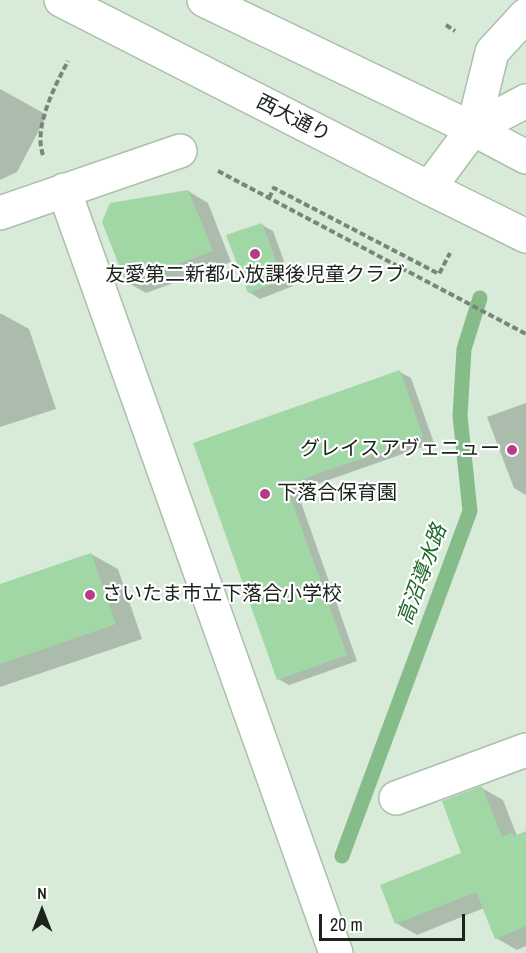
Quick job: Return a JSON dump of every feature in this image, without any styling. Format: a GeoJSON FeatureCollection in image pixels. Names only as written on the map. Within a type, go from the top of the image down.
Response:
{"type":"FeatureCollection","features":[{"type":"Feature","properties":{"kind":"street","name":"西大通り"},"geometry":{"type":"LineString","coordinates":[[61,0],[526,236]]}},
{"type":"Feature","properties":{"kind":"street"},"geometry":{"type":"LineString","coordinates":[[204,0],[473,129],[526,157]]}},
{"type":"Feature","properties":{"kind":"street"},"geometry":{"type":"LineString","coordinates":[[429,188],[473,129],[492,52],[526,15]]}},
{"type":"Feature","properties":{"kind":"street"},"geometry":{"type":"LineString","coordinates":[[473,129],[526,101]]}},
{"type":"Feature","properties":{"kind":"street"},"geometry":{"type":"LineString","coordinates":[[0,213],[55,178],[180,151]]}},
{"type":"Feature","properties":{"kind":"street"},"geometry":{"type":"LineString","coordinates":[[55,178],[334,946]]}},
{"type":"Feature","properties":{"kind":"street"},"geometry":{"type":"LineString","coordinates":[[396,798],[526,750]]}},
{"type":"Feature","properties":{"kind":"path"},"geometry":{"type":"LineString","coordinates":[[55,178],[40,147],[47,101],[68,61]]}},
{"type":"Feature","properties":{"kind":"path"},"geometry":{"type":"LineString","coordinates":[[180,151],[526,334]]}},
{"type":"Feature","properties":{"kind":"path"},"geometry":{"type":"LineString","coordinates":[[269,198],[274,188],[439,274],[450,253]]}},
{"type":"Feature","properties":{"kind":"building"},"geometry":{"type":"Polygon","coordinates":[[[188,190],[213,251],[126,283],[102,222],[110,203],[188,190]]]}},
{"type":"Feature","properties":{"kind":"building"},"geometry":{"type":"Polygon","coordinates":[[[262,223],[283,280],[248,293],[226,235],[262,223]]]}},
{"type":"Feature","properties":{"kind":"building"},"geometry":{"type":"Polygon","coordinates":[[[400,370],[423,437],[286,485],[347,655],[277,680],[193,443],[400,370]]]}},
{"type":"Feature","properties":{"kind":"building"},"geometry":{"type":"Polygon","coordinates":[[[91,553],[116,624],[0,664],[0,584],[91,553]]]}},
{"type":"Feature","properties":{"kind":"building"},"geometry":{"type":"Polygon","coordinates":[[[482,786],[502,837],[512,833],[514,836],[526,831],[526,926],[495,939],[476,892],[395,924],[380,885],[461,853],[442,801],[482,786]]]}},
{"type":"Feature","properties":{"kind":"waterway","name":"高沼導水路"},"geometry":{"type":"LineString","coordinates":[[342,856],[470,511],[460,416],[464,349],[480,298]]}},
{"type":"Feature","properties":{"kind":"place","name":"友愛第二新都心放課後児童クラブ"},"geometry":{"type":"Point","coordinates":[255,254]}},
{"type":"Feature","properties":{"kind":"place","name":"グレイスアヴェニュー"},"geometry":{"type":"Point","coordinates":[512,450]}},
{"type":"Feature","properties":{"kind":"place","name":"下落合保育園"},"geometry":{"type":"Point","coordinates":[265,494]}},
{"type":"Feature","properties":{"kind":"place","name":"さいたま市立下落合小学校"},"geometry":{"type":"Point","coordinates":[90,595]}}]}
